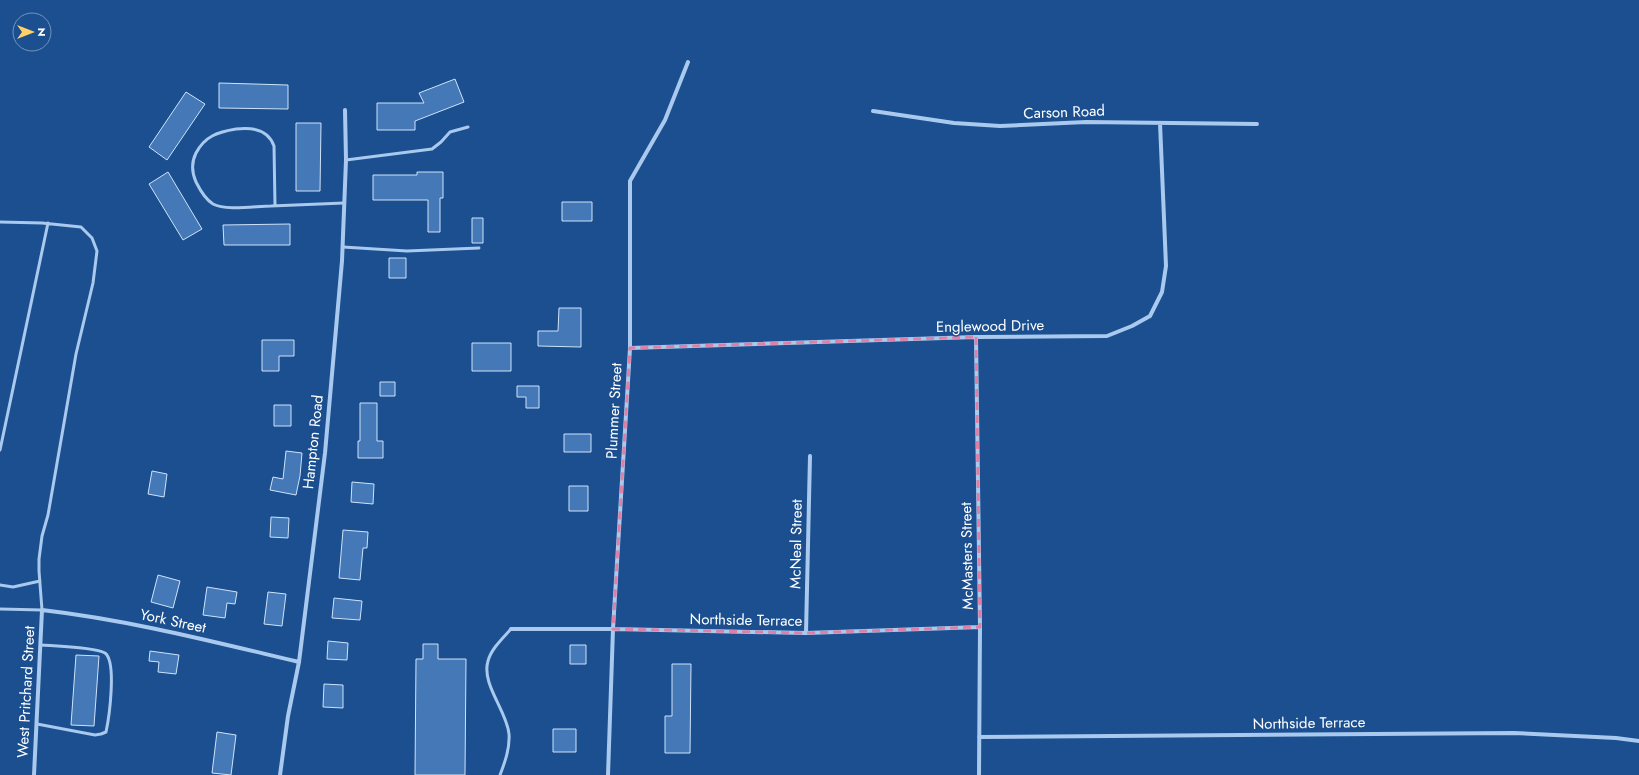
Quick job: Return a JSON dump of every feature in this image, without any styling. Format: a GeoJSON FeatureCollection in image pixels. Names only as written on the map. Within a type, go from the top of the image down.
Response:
{"type":"FeatureCollection","features":[{"type":"Feature","properties":{"kind":"street","name":"Plummer Street"},"geometry":{"type":"LineString","coordinates":[[608,775],[613,629],[630,348],[630,181],[665,120],[688,62]]}},
{"type":"Feature","properties":{"kind":"street","name":"Hampton Road"},"geometry":{"type":"LineString","coordinates":[[280,775],[288,716],[299,662],[325,453],[343,248],[346,110]]}},
{"type":"Feature","properties":{"kind":"street","name":"Carson Road"},"geometry":{"type":"LineString","coordinates":[[873,111],[954,123],[1000,126],[1086,122],[1258,124]]}},
{"type":"Feature","properties":{"kind":"street","name":"Englewood Drive"},"geometry":{"type":"LineString","coordinates":[[630,348],[976,337],[1107,336],[1132,326],[1150,316],[1162,292],[1166,266],[1160,123]]}},
{"type":"Feature","properties":{"kind":"street","name":"McMasters Street"},"geometry":{"type":"LineString","coordinates":[[976,337],[980,627],[979,775]]}},
{"type":"Feature","properties":{"kind":"street","name":"McNeal Street"},"geometry":{"type":"LineString","coordinates":[[806,633],[810,456]]}},
{"type":"Feature","properties":{"kind":"street","name":"York Street"},"geometry":{"type":"LineString","coordinates":[[42,610],[82,615],[159,630],[299,662]]}},
{"type":"Feature","properties":{"kind":"street","name":"West Pritchard Street"},"geometry":{"type":"LineString","coordinates":[[34,775],[42,610]]}},
{"type":"Feature","properties":{"kind":"street","name":"Northside Terrace"},"geometry":{"type":"LineString","coordinates":[[511,629],[613,629],[806,633],[980,627]]}},
{"type":"Feature","properties":{"kind":"street","name":"Northside Terrace"},"geometry":{"type":"LineString","coordinates":[[979,738],[1514,733],[1616,738],[1639,741]]}},
{"type":"Feature","properties":{"kind":"lane"},"geometry":{"type":"LineString","coordinates":[[346,160],[432,149],[450,132],[468,127]]}},
{"type":"Feature","properties":{"kind":"lane"},"geometry":{"type":"LineString","coordinates":[[275,206],[274,146],[267,133],[257,130],[240,129],[220,131],[211,137],[196,154],[192,166],[194,178],[206,198],[214,204],[242,207],[275,206],[344,203]]}},
{"type":"Feature","properties":{"kind":"lane"},"geometry":{"type":"LineString","coordinates":[[0,222],[48,223],[81,227],[92,238],[97,251],[93,283],[76,354],[48,515],[42,536],[38,571],[42,610],[0,609]]}},
{"type":"Feature","properties":{"kind":"lane"},"geometry":{"type":"LineString","coordinates":[[0,450],[48,223]]}},
{"type":"Feature","properties":{"kind":"lane"},"geometry":{"type":"LineString","coordinates":[[343,248],[407,251],[479,248]]}},
{"type":"Feature","properties":{"kind":"lane"},"geometry":{"type":"LineString","coordinates":[[0,585],[13,587],[40,581]]}},
{"type":"Feature","properties":{"kind":"lane"},"geometry":{"type":"LineString","coordinates":[[500,775],[509,748],[509,733],[506,720],[487,675],[488,662],[493,650],[511,629]]}},
{"type":"Feature","properties":{"kind":"lane"},"geometry":{"type":"LineString","coordinates":[[37,724],[95,735],[106,732],[112,669],[107,655],[103,652],[41,645]]}},
{"type":"Feature","properties":{"kind":"highlighted area"},"geometry":{"type":"Polygon","coordinates":[[[976,337],[980,627],[806,633],[613,629],[630,348],[976,337]]]}},
{"type":"Feature","properties":{"kind":"building"},"geometry":{"type":"Polygon","coordinates":[[[455,79],[464,102],[415,121],[415,130],[377,130],[377,103],[424,103],[419,93],[455,79]]]}},
{"type":"Feature","properties":{"kind":"building"},"geometry":{"type":"Polygon","coordinates":[[[219,83],[288,85],[288,109],[219,108],[219,83]]]}},
{"type":"Feature","properties":{"kind":"building"},"geometry":{"type":"Polygon","coordinates":[[[186,92],[205,104],[167,160],[149,147],[186,92]]]}},
{"type":"Feature","properties":{"kind":"building"},"geometry":{"type":"Polygon","coordinates":[[[296,123],[321,123],[320,191],[296,191],[296,123]]]}},
{"type":"Feature","properties":{"kind":"building"},"geometry":{"type":"Polygon","coordinates":[[[168,172],[202,229],[183,240],[149,184],[168,172]]]}},
{"type":"Feature","properties":{"kind":"building"},"geometry":{"type":"Polygon","coordinates":[[[417,172],[443,172],[443,198],[440,198],[440,232],[428,232],[428,200],[373,200],[373,175],[417,175],[417,172]]]}},
{"type":"Feature","properties":{"kind":"building"},"geometry":{"type":"Polygon","coordinates":[[[562,202],[592,202],[592,221],[562,221],[562,202]]]}},
{"type":"Feature","properties":{"kind":"building"},"geometry":{"type":"Polygon","coordinates":[[[472,218],[483,218],[483,243],[472,243],[472,218]]]}},
{"type":"Feature","properties":{"kind":"building"},"geometry":{"type":"Polygon","coordinates":[[[290,224],[290,245],[224,245],[223,225],[290,224]]]}},
{"type":"Feature","properties":{"kind":"building"},"geometry":{"type":"Polygon","coordinates":[[[389,258],[406,258],[406,278],[389,278],[389,258]]]}},
{"type":"Feature","properties":{"kind":"building"},"geometry":{"type":"Polygon","coordinates":[[[559,308],[581,308],[581,347],[538,346],[538,331],[558,331],[559,308]]]}},
{"type":"Feature","properties":{"kind":"building"},"geometry":{"type":"Polygon","coordinates":[[[262,340],[294,340],[294,356],[279,356],[279,371],[262,371],[262,340]]]}},
{"type":"Feature","properties":{"kind":"building"},"geometry":{"type":"Polygon","coordinates":[[[472,343],[511,343],[511,371],[472,371],[472,343]]]}},
{"type":"Feature","properties":{"kind":"building"},"geometry":{"type":"Polygon","coordinates":[[[380,382],[395,382],[395,396],[380,396],[380,382]]]}},
{"type":"Feature","properties":{"kind":"building"},"geometry":{"type":"Polygon","coordinates":[[[517,386],[539,386],[539,408],[526,408],[526,397],[517,397],[517,386]]]}},
{"type":"Feature","properties":{"kind":"building"},"geometry":{"type":"Polygon","coordinates":[[[360,403],[377,403],[377,441],[383,441],[383,458],[358,458],[358,441],[360,441],[360,403]]]}},
{"type":"Feature","properties":{"kind":"building"},"geometry":{"type":"Polygon","coordinates":[[[274,405],[291,405],[291,426],[274,426],[274,405]]]}},
{"type":"Feature","properties":{"kind":"building"},"geometry":{"type":"Polygon","coordinates":[[[564,434],[591,434],[591,452],[564,452],[564,434]]]}},
{"type":"Feature","properties":{"kind":"building"},"geometry":{"type":"Polygon","coordinates":[[[286,451],[302,453],[300,476],[296,495],[270,490],[273,477],[283,479],[286,451]]]}},
{"type":"Feature","properties":{"kind":"building"},"geometry":{"type":"Polygon","coordinates":[[[152,471],[167,474],[164,497],[148,494],[152,471]]]}},
{"type":"Feature","properties":{"kind":"building"},"geometry":{"type":"Polygon","coordinates":[[[352,482],[374,484],[373,504],[351,502],[352,482]]]}},
{"type":"Feature","properties":{"kind":"building"},"geometry":{"type":"Polygon","coordinates":[[[569,486],[588,486],[588,511],[569,511],[569,486]]]}},
{"type":"Feature","properties":{"kind":"building"},"geometry":{"type":"Polygon","coordinates":[[[271,517],[289,518],[288,538],[270,537],[271,517]]]}},
{"type":"Feature","properties":{"kind":"building"},"geometry":{"type":"Polygon","coordinates":[[[343,530],[368,532],[367,548],[363,548],[360,580],[339,578],[343,530]]]}},
{"type":"Feature","properties":{"kind":"building"},"geometry":{"type":"Polygon","coordinates":[[[158,575],[180,581],[173,608],[151,602],[158,575]]]}},
{"type":"Feature","properties":{"kind":"building"},"geometry":{"type":"Polygon","coordinates":[[[207,587],[237,592],[235,604],[227,603],[225,618],[203,615],[207,587]]]}},
{"type":"Feature","properties":{"kind":"building"},"geometry":{"type":"Polygon","coordinates":[[[268,592],[286,594],[282,626],[264,624],[268,592]]]}},
{"type":"Feature","properties":{"kind":"building"},"geometry":{"type":"Polygon","coordinates":[[[334,598],[362,601],[360,620],[332,618],[334,598]]]}},
{"type":"Feature","properties":{"kind":"building"},"geometry":{"type":"Polygon","coordinates":[[[328,641],[348,643],[347,660],[327,659],[328,641]]]}},
{"type":"Feature","properties":{"kind":"building"},"geometry":{"type":"Polygon","coordinates":[[[423,644],[438,644],[438,659],[466,659],[465,775],[415,775],[416,659],[423,659],[423,644]]]}},
{"type":"Feature","properties":{"kind":"building"},"geometry":{"type":"Polygon","coordinates":[[[570,645],[586,645],[586,664],[570,664],[570,645]]]}},
{"type":"Feature","properties":{"kind":"building"},"geometry":{"type":"Polygon","coordinates":[[[150,651],[179,655],[176,674],[158,672],[159,662],[149,661],[150,651]]]}},
{"type":"Feature","properties":{"kind":"building"},"geometry":{"type":"Polygon","coordinates":[[[76,655],[99,656],[94,726],[71,725],[76,655]]]}},
{"type":"Feature","properties":{"kind":"building"},"geometry":{"type":"Polygon","coordinates":[[[672,664],[691,664],[690,753],[665,753],[665,716],[672,716],[672,664]]]}},
{"type":"Feature","properties":{"kind":"building"},"geometry":{"type":"Polygon","coordinates":[[[324,684],[343,685],[343,708],[323,707],[324,684]]]}},
{"type":"Feature","properties":{"kind":"building"},"geometry":{"type":"Polygon","coordinates":[[[553,729],[576,729],[576,752],[553,752],[553,729]]]}},
{"type":"Feature","properties":{"kind":"building"},"geometry":{"type":"Polygon","coordinates":[[[217,732],[236,735],[231,775],[212,773],[217,732]]]}}]}
